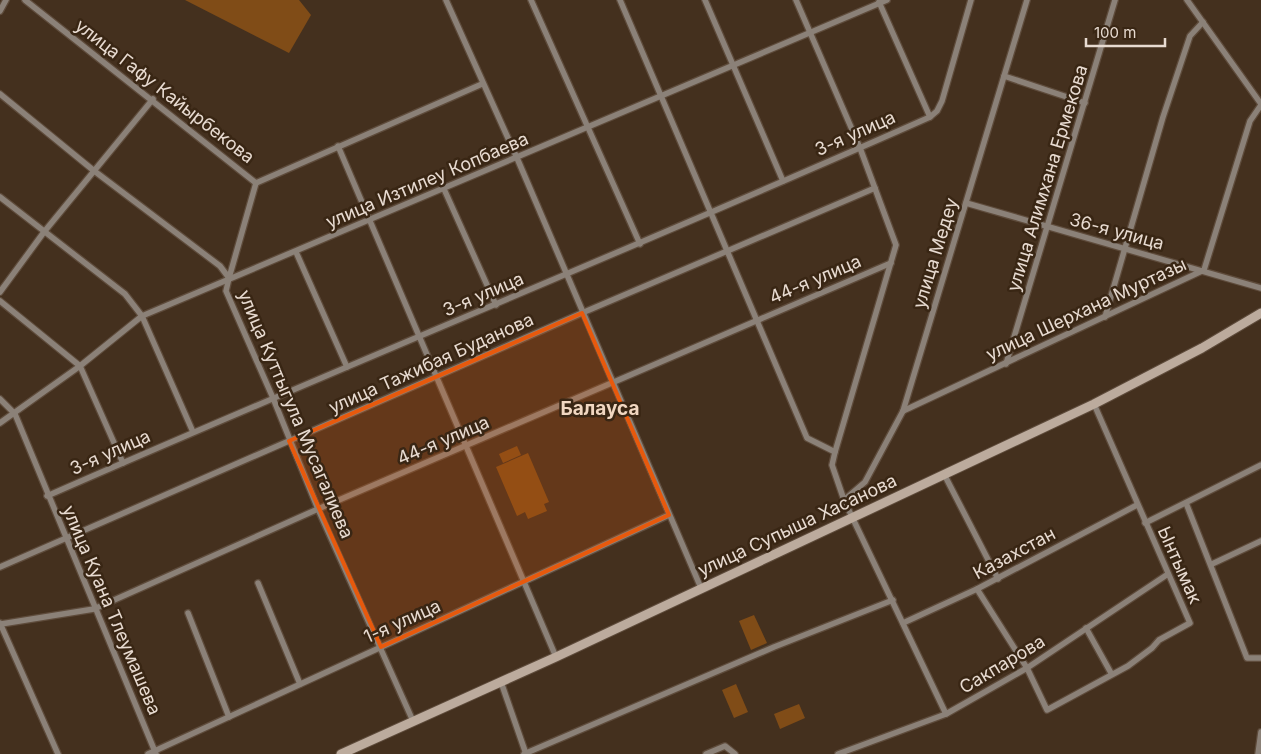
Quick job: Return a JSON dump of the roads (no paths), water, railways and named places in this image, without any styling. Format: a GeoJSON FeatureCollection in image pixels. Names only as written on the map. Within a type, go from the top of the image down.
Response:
{"type":"FeatureCollection","features":[{"type":"Feature","properties":{"kind":"street"},"geometry":{"type":"LineString","coordinates":[[0,11],[6,0]]}},
{"type":"Feature","properties":{"kind":"street","name":"улица Гафу Кайырбекова"},"geometry":{"type":"LineString","coordinates":[[25,0],[256,182],[482,84]]}},
{"type":"Feature","properties":{"kind":"street"},"geometry":{"type":"LineString","coordinates":[[446,0],[482,84],[517,158],[701,588]]}},
{"type":"Feature","properties":{"kind":"street"},"geometry":{"type":"LineString","coordinates":[[531,0],[640,244]]}},
{"type":"Feature","properties":{"kind":"street"},"geometry":{"type":"LineString","coordinates":[[620,0],[807,438],[835,452]]}},
{"type":"Feature","properties":{"kind":"street"},"geometry":{"type":"LineString","coordinates":[[705,0],[783,181]]}},
{"type":"Feature","properties":{"kind":"street"},"geometry":{"type":"LineString","coordinates":[[796,0],[860,148],[896,245],[832,465],[844,500],[946,714]]}},
{"type":"Feature","properties":{"kind":"street","name":"улица Изтилеу Копбаева"},"geometry":{"type":"LineString","coordinates":[[0,423],[80,366],[142,316],[887,0]]}},
{"type":"Feature","properties":{"kind":"street"},"geometry":{"type":"LineString","coordinates":[[879,2],[930,117],[937,111],[942,101],[971,0]]}},
{"type":"Feature","properties":{"kind":"street","name":"улица Медеу"},"geometry":{"type":"LineString","coordinates":[[844,500],[865,482],[903,411],[1027,0]]}},
{"type":"Feature","properties":{"kind":"street","name":"улица Алимхана Ермекова"},"geometry":{"type":"LineString","coordinates":[[1006,364],[1115,0]]}},
{"type":"Feature","properties":{"kind":"street"},"geometry":{"type":"LineString","coordinates":[[1187,0],[1261,105]]}},
{"type":"Feature","properties":{"kind":"street"},"geometry":{"type":"LineString","coordinates":[[1105,317],[1163,117],[1190,36],[1203,22]]}},
{"type":"Feature","properties":{"kind":"street"},"geometry":{"type":"LineString","coordinates":[[1004,76],[1085,103]]}},
{"type":"Feature","properties":{"kind":"street","name":"улица Куттыгула Мусагалиева"},"geometry":{"type":"LineString","coordinates":[[0,94],[94,170],[220,266],[229,278],[226,291],[273,398],[318,509],[413,721]]}},
{"type":"Feature","properties":{"kind":"street"},"geometry":{"type":"LineString","coordinates":[[0,292],[44,232],[153,100]]}},
{"type":"Feature","properties":{"kind":"street","name":"улица Шерхана Муртазы"},"geometry":{"type":"LineString","coordinates":[[903,411],[1204,270],[1250,121],[1261,105]]}},
{"type":"Feature","properties":{"kind":"street","name":"3-я улица"},"geometry":{"type":"LineString","coordinates":[[47,496],[273,398],[640,244],[930,117]]}},
{"type":"Feature","properties":{"kind":"street"},"geometry":{"type":"LineString","coordinates":[[338,146],[368,221],[468,445],[556,657]]}},
{"type":"Feature","properties":{"kind":"street"},"geometry":{"type":"LineString","coordinates":[[229,278],[256,182]]}},
{"type":"Feature","properties":{"kind":"street","name":"улица Тажибая Буданова"},"geometry":{"type":"LineString","coordinates":[[0,566],[875,188]]}},
{"type":"Feature","properties":{"kind":"street"},"geometry":{"type":"LineString","coordinates":[[444,189],[496,305]]}},
{"type":"Feature","properties":{"kind":"street"},"geometry":{"type":"LineString","coordinates":[[0,197],[124,294],[142,316],[193,432]]}},
{"type":"Feature","properties":{"kind":"street","name":"36-я улица"},"geometry":{"type":"LineString","coordinates":[[966,204],[1204,270],[1261,288]]}},
{"type":"Feature","properties":{"kind":"street"},"geometry":{"type":"LineString","coordinates":[[296,252],[347,367]]}},
{"type":"Feature","properties":{"kind":"street","name":"44-я улица"},"geometry":{"type":"LineString","coordinates":[[0,623],[94,609],[318,509],[615,384],[757,320],[892,263]]}},
{"type":"Feature","properties":{"kind":"street"},"geometry":{"type":"LineString","coordinates":[[0,301],[80,366],[123,463]]}},
{"type":"Feature","properties":{"kind":"street","name":"улица Супыша Хасанова"},"geometry":{"type":"LineString","coordinates":[[343,754],[556,657],[1094,404],[1202,348],[1261,313]]}},
{"type":"Feature","properties":{"kind":"street","name":"улица Куана Тлеумашева"},"geometry":{"type":"LineString","coordinates":[[0,399],[15,414],[47,496],[155,752]]}},
{"type":"Feature","properties":{"kind":"street","name":"Ынтымак"},"geometry":{"type":"LineString","coordinates":[[1027,668],[1047,710],[1111,673],[1128,666],[1152,648],[1159,640],[1190,623],[1094,404]]}},
{"type":"Feature","properties":{"kind":"street"},"geometry":{"type":"LineString","coordinates":[[1145,523],[1261,465]]}},
{"type":"Feature","properties":{"kind":"street"},"geometry":{"type":"LineString","coordinates":[[944,474],[998,579]]}},
{"type":"Feature","properties":{"kind":"street"},"geometry":{"type":"LineString","coordinates":[[1186,503],[1212,564],[1247,658],[1261,658]]}},
{"type":"Feature","properties":{"kind":"street","name":"Казахстан"},"geometry":{"type":"LineString","coordinates":[[903,623],[998,579],[1137,505]]}},
{"type":"Feature","properties":{"kind":"street","name":"1-я улица"},"geometry":{"type":"LineString","coordinates":[[148,754],[669,515]]}},
{"type":"Feature","properties":{"kind":"street"},"geometry":{"type":"LineString","coordinates":[[1212,564],[1261,540]]}},
{"type":"Feature","properties":{"kind":"street","name":"Сакпарова"},"geometry":{"type":"LineString","coordinates":[[838,754],[946,714],[1027,668],[1168,574]]}},
{"type":"Feature","properties":{"kind":"street"},"geometry":{"type":"LineString","coordinates":[[258,583],[300,684]]}},
{"type":"Feature","properties":{"kind":"street"},"geometry":{"type":"LineString","coordinates":[[978,589],[1027,668]]}},
{"type":"Feature","properties":{"kind":"street"},"geometry":{"type":"LineString","coordinates":[[501,682],[525,754],[774,647],[893,600]]}},
{"type":"Feature","properties":{"kind":"street"},"geometry":{"type":"LineString","coordinates":[[188,613],[229,717]]}},
{"type":"Feature","properties":{"kind":"street"},"geometry":{"type":"LineString","coordinates":[[0,623],[58,754]]}},
{"type":"Feature","properties":{"kind":"street"},"geometry":{"type":"LineString","coordinates":[[1086,628],[1111,673]]}},
{"type":"Feature","properties":{"kind":"street"},"geometry":{"type":"LineString","coordinates":[[1258,754],[1261,732]]}},
{"type":"Feature","properties":{"kind":"street"},"geometry":{"type":"LineString","coordinates":[[706,754],[725,746],[734,754]]}},
{"type":"Feature","properties":{"kind":"district","name":"Балауса"},"geometry":{"type":"Point","coordinates":[600,408]}}]}
